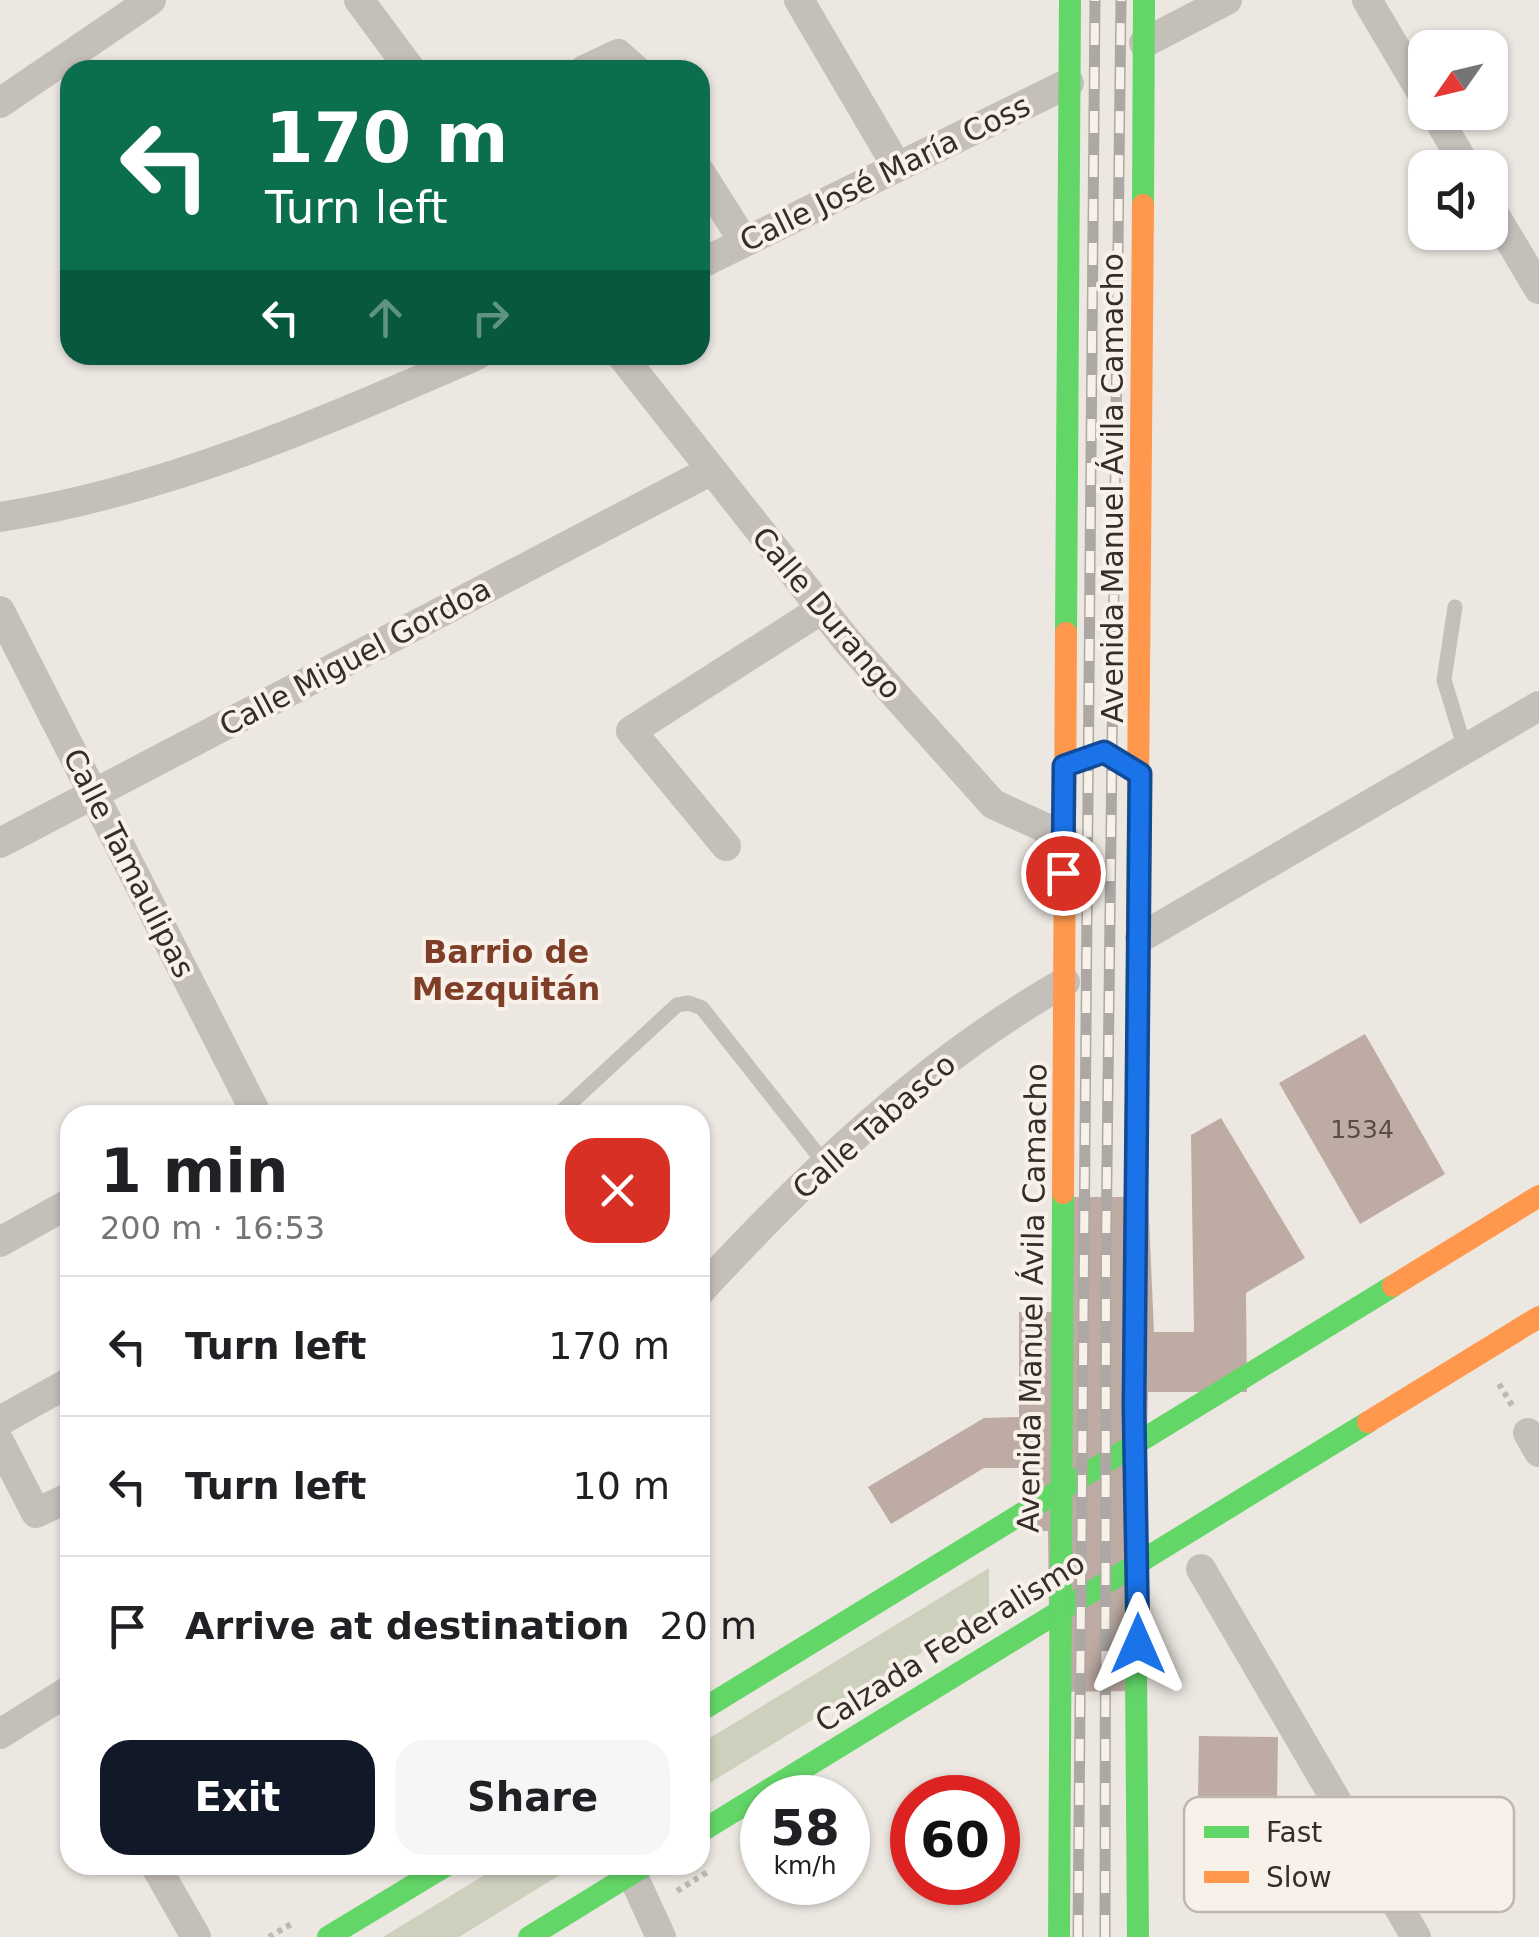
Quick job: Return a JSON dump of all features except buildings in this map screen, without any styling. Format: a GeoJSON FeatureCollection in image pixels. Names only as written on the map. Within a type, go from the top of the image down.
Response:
{"type":"FeatureCollection","features":[{"type":"Feature","properties":{"kind":"main road","name":"Avenida Manuel Ávila Camacho"},"geometry":{"type":"LineString","coordinates":[[1059,1937],[1070,0]]}},
{"type":"Feature","properties":{"kind":"main road","name":"Avenida Manuel Ávila Camacho"},"geometry":{"type":"LineString","coordinates":[[1138,1937],[1136,1443],[1144,0]]}},
{"type":"Feature","properties":{"kind":"main road"},"geometry":{"type":"LineString","coordinates":[[1067,644],[1104,667],[1141,653]]}},
{"type":"Feature","properties":{"kind":"main road"},"geometry":{"type":"LineString","coordinates":[[1064,766],[1090,757]]}},
{"type":"Feature","properties":{"kind":"main road"},"geometry":{"type":"LineString","coordinates":[[1114,757],[1140,774]]}},
{"type":"Feature","properties":{"kind":"main road"},"geometry":{"type":"LineString","coordinates":[[710,1705],[1539,1196]]}},
{"type":"Feature","properties":{"kind":"main road","name":"Calzada Federalismo"},"geometry":{"type":"LineString","coordinates":[[710,1826],[1539,1317]]}},
{"type":"Feature","properties":{"kind":"main road"},"geometry":{"type":"LineString","coordinates":[[328,1937],[430,1875]]}},
{"type":"Feature","properties":{"kind":"main road"},"geometry":{"type":"LineString","coordinates":[[529,1937],[629,1875]]}},
{"type":"Feature","properties":{"kind":"street"},"geometry":{"type":"LineString","coordinates":[[63,60],[151,0]]}},
{"type":"Feature","properties":{"kind":"street"},"geometry":{"type":"LineString","coordinates":[[360,0],[403,60]]}},
{"type":"Feature","properties":{"kind":"street"},"geometry":{"type":"LineString","coordinates":[[800,0],[896,166]]}},
{"type":"Feature","properties":{"kind":"street"},"geometry":{"type":"LineString","coordinates":[[1144,43],[1227,0]]}},
{"type":"Feature","properties":{"kind":"street"},"geometry":{"type":"LineString","coordinates":[[1367,0],[1408,69]]}},
{"type":"Feature","properties":{"kind":"street"},"geometry":{"type":"LineString","coordinates":[[0,103],[60,62]]}},
{"type":"Feature","properties":{"kind":"street","name":"Calle José María Coss"},"geometry":{"type":"LineString","coordinates":[[710,259],[1069,82]]}},
{"type":"Feature","properties":{"kind":"street"},"geometry":{"type":"LineString","coordinates":[[710,188],[744,242]]}},
{"type":"Feature","properties":{"kind":"street"},"geometry":{"type":"LineString","coordinates":[[1508,237],[1539,289]]}},
{"type":"Feature","properties":{"kind":"street"},"geometry":{"type":"LineString","coordinates":[[0,517],[72,506],[200,468],[452,365]]}},
{"type":"Feature","properties":{"kind":"street","name":"Calle Durango"},"geometry":{"type":"LineString","coordinates":[[629,365],[822,610],[994,804],[1063,836]]}},
{"type":"Feature","properties":{"kind":"street","name":"Calle Miguel Gordoa"},"geometry":{"type":"LineString","coordinates":[[0,843],[710,471]]}},
{"type":"Feature","properties":{"kind":"street"},"geometry":{"type":"LineString","coordinates":[[726,846],[631,731],[822,610]]}},
{"type":"Feature","properties":{"kind":"street","name":"Calle Tamaulipas"},"geometry":{"type":"LineString","coordinates":[[0,612],[252,1105]]}},
{"type":"Feature","properties":{"kind":"street"},"geometry":{"type":"LineString","coordinates":[[1140,938],[1539,706]]}},
{"type":"Feature","properties":{"kind":"street","name":"Calle Tabasco"},"geometry":{"type":"LineString","coordinates":[[710,1281],[882,1111],[998,1022],[1065,982]]}},
{"type":"Feature","properties":{"kind":"street"},"geometry":{"type":"LineString","coordinates":[[0,1242],[60,1209]]}},
{"type":"Feature","properties":{"kind":"street"},"geometry":{"type":"LineString","coordinates":[[0,1421],[60,1388]]}},
{"type":"Feature","properties":{"kind":"street"},"geometry":{"type":"LineString","coordinates":[[0,1443],[36,1513],[60,1502]]}},
{"type":"Feature","properties":{"kind":"street"},"geometry":{"type":"LineString","coordinates":[[1201,1570],[1334,1797]]}},
{"type":"Feature","properties":{"kind":"street"},"geometry":{"type":"LineString","coordinates":[[0,1734],[60,1704]]}},
{"type":"Feature","properties":{"kind":"street"},"geometry":{"type":"LineString","coordinates":[[161,1875],[196,1937]]}},
{"type":"Feature","properties":{"kind":"street"},"geometry":{"type":"LineString","coordinates":[[641,1875],[661,1937]]}},
{"type":"Feature","properties":{"kind":"street"},"geometry":{"type":"LineString","coordinates":[[1401,1912],[1416,1937]]}},
{"type":"Feature","properties":{"kind":"lane"},"geometry":{"type":"LineString","coordinates":[[1455,607],[1444,680],[1465,749]]}},
{"type":"Feature","properties":{"kind":"lane"},"geometry":{"type":"LineString","coordinates":[[569,1105],[677,1005],[690,1003],[702,1008],[826,1166]]}},
{"type":"Feature","properties":{"kind":"path"},"geometry":{"type":"LineString","coordinates":[[1480,1352],[1533,1442]]}},
{"type":"Feature","properties":{"kind":"green space"},"geometry":{"type":"Polygon","coordinates":[[[989,1568],[989,1611],[710,1783],[710,1738],[989,1568]]]}},
{"type":"Feature","properties":{"kind":"green space"},"geometry":{"type":"Polygon","coordinates":[[[485,1875],[560,1875],[459,1937],[383,1937],[485,1875]]]}},
{"type":"Feature","properties":{"kind":"railway"},"geometry":{"type":"LineString","coordinates":[[1078,1937],[1095,0]]}},
{"type":"Feature","properties":{"kind":"railway"},"geometry":{"type":"LineString","coordinates":[[1105,1937],[1106,1251],[1121,0]]}},
{"type":"Feature","properties":{"kind":"traffic: fast"},"geometry":{"type":"LineString","coordinates":[[1066,633],[1070,0]]}},
{"type":"Feature","properties":{"kind":"traffic: fast"},"geometry":{"type":"LineString","coordinates":[[1143,205],[1144,0]]}},
{"type":"Feature","properties":{"kind":"traffic: fast"},"geometry":{"type":"LineString","coordinates":[[1138,793],[1134,1408],[1138,1937]]}},
{"type":"Feature","properties":{"kind":"traffic: fast"},"geometry":{"type":"LineString","coordinates":[[1059,1937],[1063,1193]]}},
{"type":"Feature","properties":{"kind":"traffic: fast"},"geometry":{"type":"LineString","coordinates":[[710,1705],[1393,1286]]}},
{"type":"Feature","properties":{"kind":"traffic: fast"},"geometry":{"type":"LineString","coordinates":[[710,1826],[1368,1422]]}},
{"type":"Feature","properties":{"kind":"traffic: fast"},"geometry":{"type":"LineString","coordinates":[[328,1937],[430,1875]]}},
{"type":"Feature","properties":{"kind":"traffic: fast"},"geometry":{"type":"LineString","coordinates":[[529,1937],[630,1875]]}},
{"type":"Feature","properties":{"kind":"traffic: slow"},"geometry":{"type":"LineString","coordinates":[[1138,793],[1143,205]]}},
{"type":"Feature","properties":{"kind":"traffic: slow"},"geometry":{"type":"LineString","coordinates":[[1063,1193],[1066,633]]}},
{"type":"Feature","properties":{"kind":"traffic: slow"},"geometry":{"type":"LineString","coordinates":[[1393,1286],[1539,1196]]}},
{"type":"Feature","properties":{"kind":"traffic: slow"},"geometry":{"type":"LineString","coordinates":[[1368,1422],[1539,1317]]}},
{"type":"Feature","properties":{"kind":"district","name":"Barrio de Mezquitán"},"geometry":{"type":"Point","coordinates":[506,970]}},
{"type":"Feature","properties":{"kind":"route"},"geometry":{"type":"LineString","coordinates":[[1063,873],[1064,766],[1104,752],[1140,774],[1134,1408],[1138,1644]]}}]}
